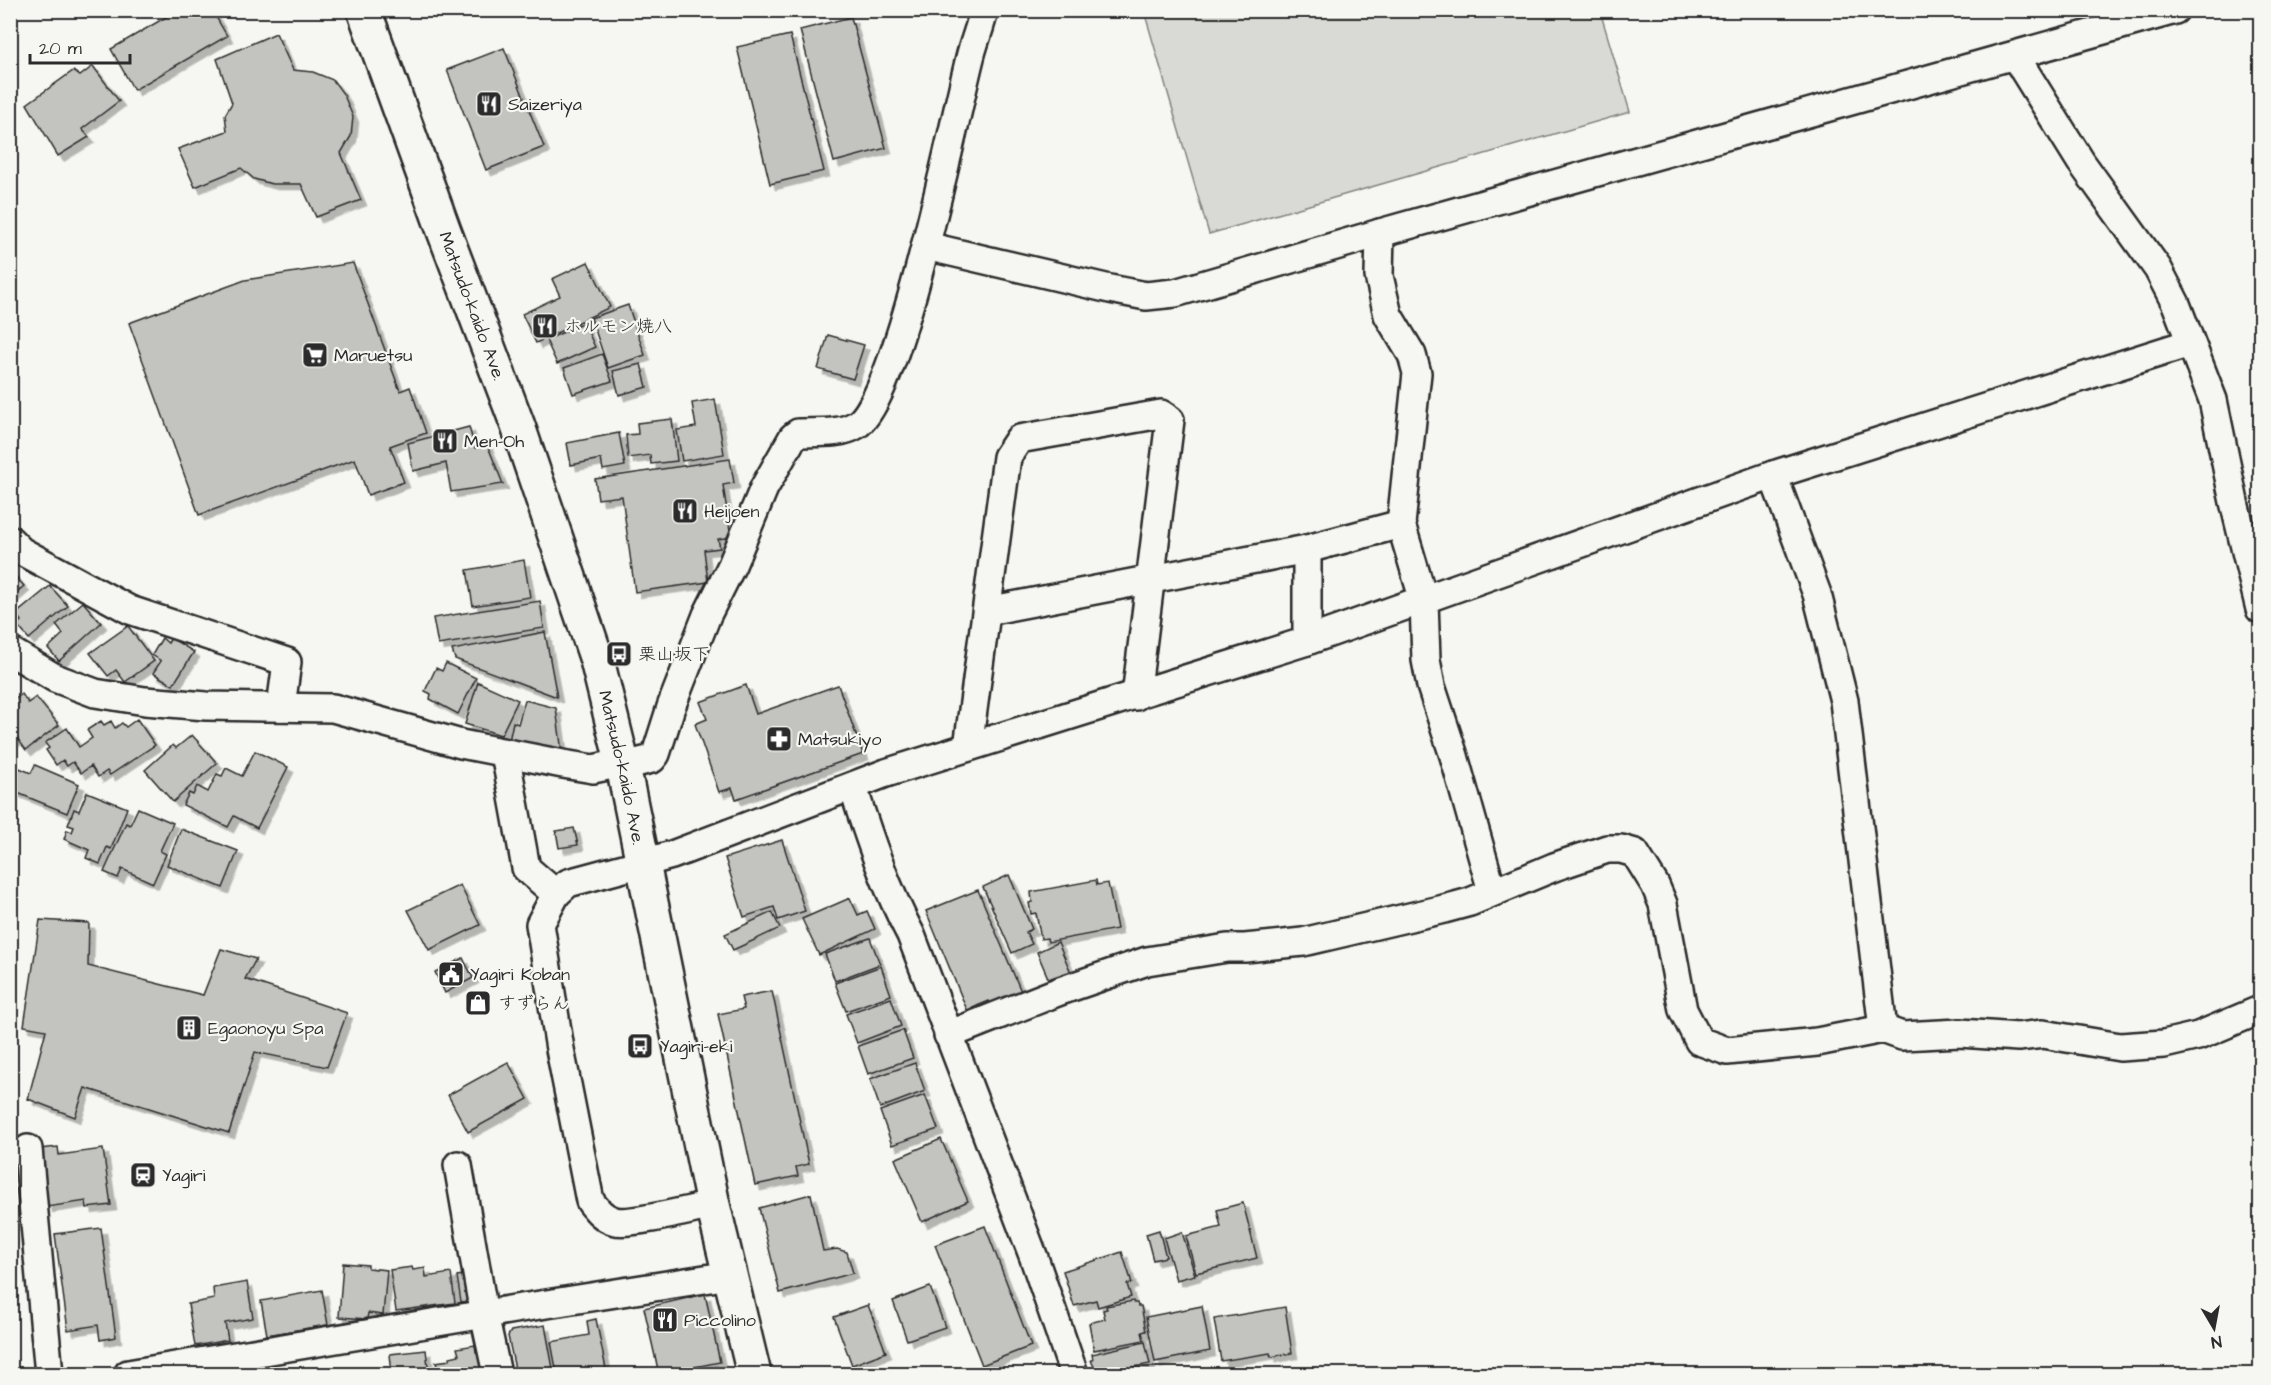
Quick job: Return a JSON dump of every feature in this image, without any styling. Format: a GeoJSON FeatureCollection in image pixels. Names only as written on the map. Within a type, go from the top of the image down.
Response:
{"type":"FeatureCollection","features":[{"type":"Feature","properties":{"kind":"main road","name":"Matsudo-kaido Ave."},"geometry":{"type":"LineString","coordinates":[[364,10],[518,426],[597,660],[644,864],[713,1205],[754,1374]]}},
{"type":"Feature","properties":{"kind":"street"},"geometry":{"type":"LineString","coordinates":[[10,651],[55,678],[95,693],[145,701],[206,706],[333,708],[461,744],[593,769],[652,759],[656,754],[671,707],[707,615],[732,565],[764,488],[793,437],[798,433],[837,431],[856,425],[865,416],[884,381],[926,246],[971,52],[984,10]]}},
{"type":"Feature","properties":{"kind":"street"},"geometry":{"type":"LineString","coordinates":[[926,246],[1146,296],[1175,293],[1380,233],[2175,10]]}},
{"type":"Feature","properties":{"kind":"street"},"geometry":{"type":"LineString","coordinates":[[2015,56],[2081,162],[2158,269],[2176,304],[2212,400],[2260,609]]}},
{"type":"Feature","properties":{"kind":"street"},"geometry":{"type":"LineString","coordinates":[[1380,233],[1379,276],[1388,315],[1412,355],[1417,373],[1401,524],[1424,601],[1426,660],[1431,686],[1454,756],[1492,891]]}},
{"type":"Feature","properties":{"kind":"street"},"geometry":{"type":"LineString","coordinates":[[713,1205],[633,1221],[616,1222],[600,1214],[590,1201],[560,1049],[540,924],[556,894],[568,883],[644,864],[886,773],[1306,641],[1424,601],[1773,475],[2190,343]]}},
{"type":"Feature","properties":{"kind":"street"},"geometry":{"type":"LineString","coordinates":[[968,747],[1007,457],[1018,439],[1161,414],[1170,420],[1136,696]]}},
{"type":"Feature","properties":{"kind":"street"},"geometry":{"type":"LineString","coordinates":[[1773,475],[1817,594],[1844,701],[1883,1029]]}},
{"type":"Feature","properties":{"kind":"street"},"geometry":{"type":"LineString","coordinates":[[987,611],[1307,549],[1401,524]]}},
{"type":"Feature","properties":{"kind":"street"},"geometry":{"type":"LineString","coordinates":[[10,540],[21,551],[130,610],[287,662],[281,707]]}},
{"type":"Feature","properties":{"kind":"street"},"geometry":{"type":"LineString","coordinates":[[1306,641],[1307,549]]}},
{"type":"Feature","properties":{"kind":"street"},"geometry":{"type":"LineString","coordinates":[[505,753],[526,868],[556,894]]}},
{"type":"Feature","properties":{"kind":"street"},"geometry":{"type":"LineString","coordinates":[[853,787],[869,838],[897,909],[911,936],[1034,1258],[1074,1374]]}},
{"type":"Feature","properties":{"kind":"street"},"geometry":{"type":"LineString","coordinates":[[948,1035],[1060,991],[1147,961],[1227,948],[1303,942],[1462,904],[1606,849],[1621,849],[1635,853],[1655,885],[1663,904],[1683,1010],[1700,1041],[1727,1051],[1817,1042],[1883,1029],[1902,1036],[1960,1033],[2018,1037],[2043,1034],[2120,1047],[2164,1044],[2198,1036],[2260,1010]]}},
{"type":"Feature","properties":{"kind":"street"},"geometry":{"type":"LineString","coordinates":[[28,1149],[49,1374]]}},
{"type":"Feature","properties":{"kind":"street"},"geometry":{"type":"LineString","coordinates":[[458,1165],[497,1374]]}},
{"type":"Feature","properties":{"kind":"street"},"geometry":{"type":"LineString","coordinates":[[128,1374],[730,1275]]}},
{"type":"Feature","properties":{"kind":"shaded area"},"geometry":{"type":"Polygon","coordinates":[[[1144,11],[1600,11],[1630,112],[1209,234],[1144,11]]]}},
{"type":"Feature","properties":{"kind":"building"},"geometry":{"type":"Polygon","coordinates":[[[178,10],[212,10],[227,36],[134,90],[111,49],[178,10]]]}},
{"type":"Feature","properties":{"kind":"building"},"geometry":{"type":"Polygon","coordinates":[[[851,17],[886,148],[834,162],[800,30],[851,17]]]}},
{"type":"Feature","properties":{"kind":"building"},"geometry":{"type":"Polygon","coordinates":[[[276,33],[293,70],[313,72],[333,80],[344,95],[353,117],[351,136],[341,153],[361,200],[316,217],[301,184],[272,184],[254,179],[241,168],[195,187],[178,149],[227,131],[225,115],[232,103],[217,59],[276,33]]]}},
{"type":"Feature","properties":{"kind":"building"},"geometry":{"type":"Polygon","coordinates":[[[790,35],[824,171],[770,184],[737,47],[790,35]]]}},
{"type":"Feature","properties":{"kind":"building"},"geometry":{"type":"Polygon","coordinates":[[[504,48],[544,147],[486,170],[447,70],[504,48]]]}},
{"type":"Feature","properties":{"kind":"building"},"geometry":{"type":"Polygon","coordinates":[[[93,66],[119,101],[82,129],[89,137],[58,156],[27,104],[73,71],[80,76],[93,66]]]}},
{"type":"Feature","properties":{"kind":"building"},"geometry":{"type":"Polygon","coordinates":[[[588,262],[610,307],[536,343],[522,314],[560,296],[552,279],[588,262]]]}},
{"type":"Feature","properties":{"kind":"building"},"geometry":{"type":"Polygon","coordinates":[[[353,263],[400,391],[410,387],[426,433],[390,446],[404,482],[368,495],[355,459],[199,515],[129,323],[245,280],[353,263]]]}},
{"type":"Feature","properties":{"kind":"building"},"geometry":{"type":"Polygon","coordinates":[[[628,305],[645,355],[608,368],[591,318],[628,305]]]}},
{"type":"Feature","properties":{"kind":"building"},"geometry":{"type":"Polygon","coordinates":[[[584,323],[595,347],[557,364],[546,340],[584,323]]]}},
{"type":"Feature","properties":{"kind":"building"},"geometry":{"type":"Polygon","coordinates":[[[828,335],[864,345],[853,379],[818,369],[828,335]]]}},
{"type":"Feature","properties":{"kind":"building"},"geometry":{"type":"Polygon","coordinates":[[[602,354],[612,381],[573,394],[564,368],[602,354]]]}},
{"type":"Feature","properties":{"kind":"building"},"geometry":{"type":"Polygon","coordinates":[[[641,364],[647,387],[619,395],[613,371],[641,364]]]}},
{"type":"Feature","properties":{"kind":"building"},"geometry":{"type":"Polygon","coordinates":[[[715,399],[724,454],[682,461],[677,430],[696,427],[692,403],[715,399]]]}},
{"type":"Feature","properties":{"kind":"building"},"geometry":{"type":"Polygon","coordinates":[[[672,419],[677,461],[651,464],[650,455],[628,458],[626,435],[638,434],[637,423],[672,419]]]}},
{"type":"Feature","properties":{"kind":"building"},"geometry":{"type":"Polygon","coordinates":[[[469,427],[475,448],[487,444],[503,484],[451,492],[446,463],[413,471],[408,443],[469,427]]]}},
{"type":"Feature","properties":{"kind":"building"},"geometry":{"type":"Polygon","coordinates":[[[619,433],[625,466],[603,470],[601,459],[571,465],[567,443],[619,433]]]}},
{"type":"Feature","properties":{"kind":"building"},"geometry":{"type":"Polygon","coordinates":[[[730,459],[734,483],[723,485],[731,537],[718,539],[720,548],[704,550],[708,582],[635,592],[622,496],[598,499],[595,479],[730,459]]]}},
{"type":"Feature","properties":{"kind":"building"},"geometry":{"type":"Polygon","coordinates":[[[524,560],[530,597],[473,606],[467,570],[524,560]]]}},
{"type":"Feature","properties":{"kind":"building"},"geometry":{"type":"Polygon","coordinates":[[[10,570],[24,586],[10,598],[10,570]]]}},
{"type":"Feature","properties":{"kind":"building"},"geometry":{"type":"Polygon","coordinates":[[[50,586],[68,606],[29,639],[17,625],[21,621],[16,614],[50,586]]]}},
{"type":"Feature","properties":{"kind":"building"},"geometry":{"type":"Polygon","coordinates":[[[540,601],[544,628],[438,645],[433,618],[540,601]]]}},
{"type":"Feature","properties":{"kind":"building"},"geometry":{"type":"Polygon","coordinates":[[[83,602],[101,623],[59,661],[48,648],[63,634],[56,625],[83,602]]]}},
{"type":"Feature","properties":{"kind":"building"},"geometry":{"type":"Polygon","coordinates":[[[128,626],[154,661],[125,682],[116,670],[108,676],[90,653],[128,626]]]}},
{"type":"Feature","properties":{"kind":"building"},"geometry":{"type":"Polygon","coordinates":[[[545,632],[557,697],[455,659],[452,650],[545,632]]]}},
{"type":"Feature","properties":{"kind":"building"},"geometry":{"type":"Polygon","coordinates":[[[162,638],[168,643],[171,638],[194,652],[173,685],[153,673],[161,661],[152,655],[162,638]]]}},
{"type":"Feature","properties":{"kind":"building"},"geometry":{"type":"Polygon","coordinates":[[[446,663],[476,678],[458,714],[430,699],[431,694],[425,691],[436,668],[442,671],[446,663]]]}},
{"type":"Feature","properties":{"kind":"building"},"geometry":{"type":"Polygon","coordinates":[[[478,682],[518,700],[501,735],[465,724],[478,682]]]}},
{"type":"Feature","properties":{"kind":"building","name":"Matsukiyo"},"geometry":{"type":"Polygon","coordinates":[[[746,685],[756,714],[838,685],[863,754],[736,799],[732,788],[719,792],[695,724],[707,719],[700,702],[746,685]]]}},
{"type":"Feature","properties":{"kind":"building"},"geometry":{"type":"Polygon","coordinates":[[[22,694],[28,703],[36,697],[59,725],[26,750],[17,738],[13,741],[10,738],[10,703],[22,694]]]}},
{"type":"Feature","properties":{"kind":"building"},"geometry":{"type":"Polygon","coordinates":[[[525,700],[556,708],[562,752],[509,741],[513,722],[518,724],[525,700]]]}},
{"type":"Feature","properties":{"kind":"building"},"geometry":{"type":"Polygon","coordinates":[[[137,719],[155,745],[110,775],[107,771],[98,777],[91,766],[81,773],[73,762],[67,766],[63,760],[56,765],[46,750],[49,748],[45,743],[67,728],[79,747],[92,738],[87,730],[101,721],[104,725],[111,721],[115,728],[122,723],[126,727],[137,719]]]}},
{"type":"Feature","properties":{"kind":"building"},"geometry":{"type":"Polygon","coordinates":[[[192,735],[217,763],[173,802],[145,770],[173,745],[176,748],[192,735]]]}},
{"type":"Feature","properties":{"kind":"building"},"geometry":{"type":"Polygon","coordinates":[[[255,751],[288,767],[257,828],[234,816],[228,827],[183,805],[189,793],[193,795],[197,786],[208,792],[217,774],[222,776],[226,768],[242,776],[255,751]]]}},
{"type":"Feature","properties":{"kind":"building"},"geometry":{"type":"Polygon","coordinates":[[[10,764],[31,773],[35,765],[79,784],[67,813],[10,790],[10,764]]]}},
{"type":"Feature","properties":{"kind":"building"},"geometry":{"type":"Polygon","coordinates":[[[87,792],[127,808],[111,849],[107,847],[100,864],[86,858],[89,850],[64,839],[67,830],[72,832],[74,827],[68,825],[74,809],[79,811],[87,792]]]}},
{"type":"Feature","properties":{"kind":"building"},"geometry":{"type":"Polygon","coordinates":[[[138,808],[173,823],[160,851],[166,854],[153,883],[122,869],[118,878],[104,872],[126,823],[130,825],[138,808]]]}},
{"type":"Feature","properties":{"kind":"building"},"geometry":{"type":"Polygon","coordinates":[[[574,828],[578,845],[559,848],[556,831],[574,828]]]}},
{"type":"Feature","properties":{"kind":"building"},"geometry":{"type":"Polygon","coordinates":[[[181,829],[238,851],[223,888],[167,865],[181,829]]]}},
{"type":"Feature","properties":{"kind":"building"},"geometry":{"type":"Polygon","coordinates":[[[782,840],[805,911],[778,920],[774,907],[744,917],[725,858],[782,840]]]}},
{"type":"Feature","properties":{"kind":"building"},"geometry":{"type":"Polygon","coordinates":[[[1009,875],[1032,929],[1026,932],[1032,944],[1012,953],[983,887],[1009,875]]]}},
{"type":"Feature","properties":{"kind":"building"},"geometry":{"type":"Polygon","coordinates":[[[1096,880],[1097,885],[1108,883],[1117,929],[1048,942],[1047,938],[1041,939],[1036,913],[1031,914],[1029,903],[1032,902],[1031,892],[1096,880]]]}},
{"type":"Feature","properties":{"kind":"building"},"geometry":{"type":"Polygon","coordinates":[[[460,885],[480,925],[429,950],[408,910],[460,885]]]}},
{"type":"Feature","properties":{"kind":"building"},"geometry":{"type":"Polygon","coordinates":[[[978,890],[1023,996],[992,1009],[989,1001],[967,1010],[926,911],[978,890]]]}},
{"type":"Feature","properties":{"kind":"building"},"geometry":{"type":"Polygon","coordinates":[[[850,898],[858,915],[867,911],[875,929],[819,955],[802,919],[850,898]]]}},
{"type":"Feature","properties":{"kind":"building"},"geometry":{"type":"Polygon","coordinates":[[[772,912],[780,928],[733,950],[725,934],[772,912]]]}},
{"type":"Feature","properties":{"kind":"building","name":"Egaonoyu Spa"},"geometry":{"type":"Polygon","coordinates":[[[40,920],[89,923],[88,966],[203,995],[221,949],[256,959],[245,979],[347,1013],[327,1067],[255,1052],[229,1133],[85,1088],[75,1117],[28,1099],[46,1030],[24,1026],[40,920]]]}},
{"type":"Feature","properties":{"kind":"building"},"geometry":{"type":"Polygon","coordinates":[[[870,938],[880,964],[835,981],[825,954],[870,938]]]}},
{"type":"Feature","properties":{"kind":"building"},"geometry":{"type":"Polygon","coordinates":[[[1058,942],[1072,975],[1051,985],[1037,952],[1058,942]]]}},
{"type":"Feature","properties":{"kind":"building"},"geometry":{"type":"Polygon","coordinates":[[[463,958],[473,978],[445,993],[435,972],[463,958]]]}},
{"type":"Feature","properties":{"kind":"building"},"geometry":{"type":"Polygon","coordinates":[[[881,966],[891,995],[846,1011],[835,983],[881,966]]]}},
{"type":"Feature","properties":{"kind":"building"},"geometry":{"type":"Polygon","coordinates":[[[772,991],[809,1164],[796,1167],[798,1176],[755,1185],[718,1014],[744,1009],[741,997],[772,991]]]}},
{"type":"Feature","properties":{"kind":"building"},"geometry":{"type":"Polygon","coordinates":[[[891,998],[901,1026],[857,1043],[846,1014],[891,998]]]}},
{"type":"Feature","properties":{"kind":"building"},"geometry":{"type":"Polygon","coordinates":[[[903,1030],[913,1058],[868,1074],[858,1046],[903,1030]]]}},
{"type":"Feature","properties":{"kind":"building"},"geometry":{"type":"Polygon","coordinates":[[[508,1062],[528,1099],[468,1132],[448,1095],[508,1062]]]}},
{"type":"Feature","properties":{"kind":"building"},"geometry":{"type":"Polygon","coordinates":[[[915,1063],[925,1091],[880,1108],[870,1079],[915,1063]]]}},
{"type":"Feature","properties":{"kind":"building"},"geometry":{"type":"Polygon","coordinates":[[[925,1095],[938,1129],[892,1145],[880,1111],[925,1095]]]}},
{"type":"Feature","properties":{"kind":"building"},"geometry":{"type":"Polygon","coordinates":[[[941,1139],[968,1201],[922,1222],[895,1159],[941,1139]]]}},
{"type":"Feature","properties":{"kind":"building"},"geometry":{"type":"Polygon","coordinates":[[[58,1147],[59,1155],[103,1149],[111,1205],[87,1208],[86,1201],[47,1207],[39,1149],[58,1147]]]}},
{"type":"Feature","properties":{"kind":"building"},"geometry":{"type":"Polygon","coordinates":[[[811,1194],[823,1251],[837,1249],[847,1252],[853,1273],[780,1293],[759,1208],[811,1194]]]}},
{"type":"Feature","properties":{"kind":"building"},"geometry":{"type":"Polygon","coordinates":[[[1243,1203],[1257,1258],[1196,1273],[1186,1236],[1221,1227],[1217,1210],[1243,1203]]]}},
{"type":"Feature","properties":{"kind":"building"},"geometry":{"type":"Polygon","coordinates":[[[985,1226],[1031,1346],[982,1365],[935,1245],[985,1226]]]}},
{"type":"Feature","properties":{"kind":"building"},"geometry":{"type":"Polygon","coordinates":[[[101,1228],[116,1337],[100,1340],[98,1325],[68,1330],[55,1234],[101,1228]]]}},
{"type":"Feature","properties":{"kind":"building"},"geometry":{"type":"Polygon","coordinates":[[[1159,1230],[1166,1257],[1153,1260],[1146,1234],[1159,1230]]]}},
{"type":"Feature","properties":{"kind":"building"},"geometry":{"type":"Polygon","coordinates":[[[1182,1232],[1195,1275],[1176,1280],[1164,1238],[1182,1232]]]}},
{"type":"Feature","properties":{"kind":"building"},"geometry":{"type":"Polygon","coordinates":[[[1122,1252],[1132,1283],[1127,1284],[1131,1297],[1098,1307],[1096,1300],[1074,1306],[1063,1271],[1122,1252]]]}},
{"type":"Feature","properties":{"kind":"building"},"geometry":{"type":"Polygon","coordinates":[[[343,1263],[368,1265],[368,1268],[387,1270],[383,1315],[368,1313],[367,1319],[339,1317],[343,1263]]]}},
{"type":"Feature","properties":{"kind":"building"},"geometry":{"type":"Polygon","coordinates":[[[412,1267],[413,1270],[425,1268],[426,1277],[451,1273],[455,1303],[396,1311],[390,1270],[412,1267]]]}},
{"type":"Feature","properties":{"kind":"building"},"geometry":{"type":"Polygon","coordinates":[[[471,1274],[475,1300],[461,1302],[457,1276],[471,1274]]]}},
{"type":"Feature","properties":{"kind":"building"},"geometry":{"type":"Polygon","coordinates":[[[247,1282],[253,1318],[225,1323],[228,1340],[195,1346],[188,1304],[214,1299],[213,1288],[247,1282]]]}},
{"type":"Feature","properties":{"kind":"building"},"geometry":{"type":"Polygon","coordinates":[[[930,1287],[945,1327],[907,1340],[893,1301],[930,1287]]]}},
{"type":"Feature","properties":{"kind":"building"},"geometry":{"type":"Polygon","coordinates":[[[322,1290],[328,1325],[267,1335],[261,1301],[322,1290]]]}},
{"type":"Feature","properties":{"kind":"building"},"geometry":{"type":"Polygon","coordinates":[[[705,1294],[720,1362],[659,1374],[644,1308],[705,1294]]]}},
{"type":"Feature","properties":{"kind":"building"},"geometry":{"type":"Polygon","coordinates":[[[1133,1301],[1141,1306],[1146,1331],[1142,1332],[1144,1340],[1094,1350],[1089,1323],[1105,1319],[1103,1310],[1107,1309],[1106,1306],[1133,1301]]]}},
{"type":"Feature","properties":{"kind":"building"},"geometry":{"type":"Polygon","coordinates":[[[868,1305],[886,1352],[852,1365],[834,1317],[868,1305]]]}},
{"type":"Feature","properties":{"kind":"building"},"geometry":{"type":"Polygon","coordinates":[[[1202,1306],[1210,1351],[1155,1362],[1146,1317],[1202,1306]]]}},
{"type":"Feature","properties":{"kind":"building"},"geometry":{"type":"Polygon","coordinates":[[[1285,1307],[1292,1353],[1271,1357],[1270,1353],[1221,1361],[1214,1319],[1285,1307]]]}},
{"type":"Feature","properties":{"kind":"building"},"geometry":{"type":"Polygon","coordinates":[[[596,1319],[607,1374],[557,1374],[551,1342],[589,1335],[587,1321],[596,1319]]]}},
{"type":"Feature","properties":{"kind":"building"},"geometry":{"type":"Polygon","coordinates":[[[545,1325],[554,1374],[516,1374],[508,1336],[511,1331],[545,1325]]]}},
{"type":"Feature","properties":{"kind":"building"},"geometry":{"type":"Polygon","coordinates":[[[1145,1342],[1150,1364],[1097,1374],[1091,1360],[1093,1360],[1092,1354],[1145,1342]]]}},
{"type":"Feature","properties":{"kind":"building"},"geometry":{"type":"Polygon","coordinates":[[[475,1345],[476,1352],[482,1351],[486,1374],[438,1374],[436,1362],[450,1360],[450,1357],[459,1355],[457,1348],[475,1345]]]}},
{"type":"Feature","properties":{"kind":"building"},"geometry":{"type":"Polygon","coordinates":[[[426,1350],[429,1374],[392,1374],[390,1354],[426,1350]]]}},
{"type":"Feature","properties":{"kind":"building"},"geometry":{"type":"Polygon","coordinates":[[[717,1367],[718,1374],[680,1374],[717,1367]]]}},
{"type":"Feature","properties":{"kind":"place","name":"Saizeriya"},"geometry":{"type":"Point","coordinates":[489,104]}},
{"type":"Feature","properties":{"kind":"place","name":"ホルモン焼八"},"geometry":{"type":"Point","coordinates":[545,326]}},
{"type":"Feature","properties":{"kind":"place","name":"Maruetsu"},"geometry":{"type":"Point","coordinates":[315,355]}},
{"type":"Feature","properties":{"kind":"place","name":"Men-Oh"},"geometry":{"type":"Point","coordinates":[445,441]}},
{"type":"Feature","properties":{"kind":"place","name":"Heijoen"},"geometry":{"type":"Point","coordinates":[685,511]}},
{"type":"Feature","properties":{"kind":"place","name":"栗山坂下"},"geometry":{"type":"Point","coordinates":[619,654]}},
{"type":"Feature","properties":{"kind":"place","name":"Matsukiyo"},"geometry":{"type":"Point","coordinates":[779,739]}},
{"type":"Feature","properties":{"kind":"place","name":"Yagiri Koban"},"geometry":{"type":"Point","coordinates":[451,974]}},
{"type":"Feature","properties":{"kind":"place","name":"すずらん"},"geometry":{"type":"Point","coordinates":[478,1003]}},
{"type":"Feature","properties":{"kind":"place","name":"Egaonoyu Spa"},"geometry":{"type":"Point","coordinates":[189,1028]}},
{"type":"Feature","properties":{"kind":"place","name":"Yagiri-eki"},"geometry":{"type":"Point","coordinates":[640,1046]}},
{"type":"Feature","properties":{"kind":"place","name":"Yagiri"},"geometry":{"type":"Point","coordinates":[143,1175]}},
{"type":"Feature","properties":{"kind":"place","name":"Piccolino"},"geometry":{"type":"Point","coordinates":[665,1320]}}]}
